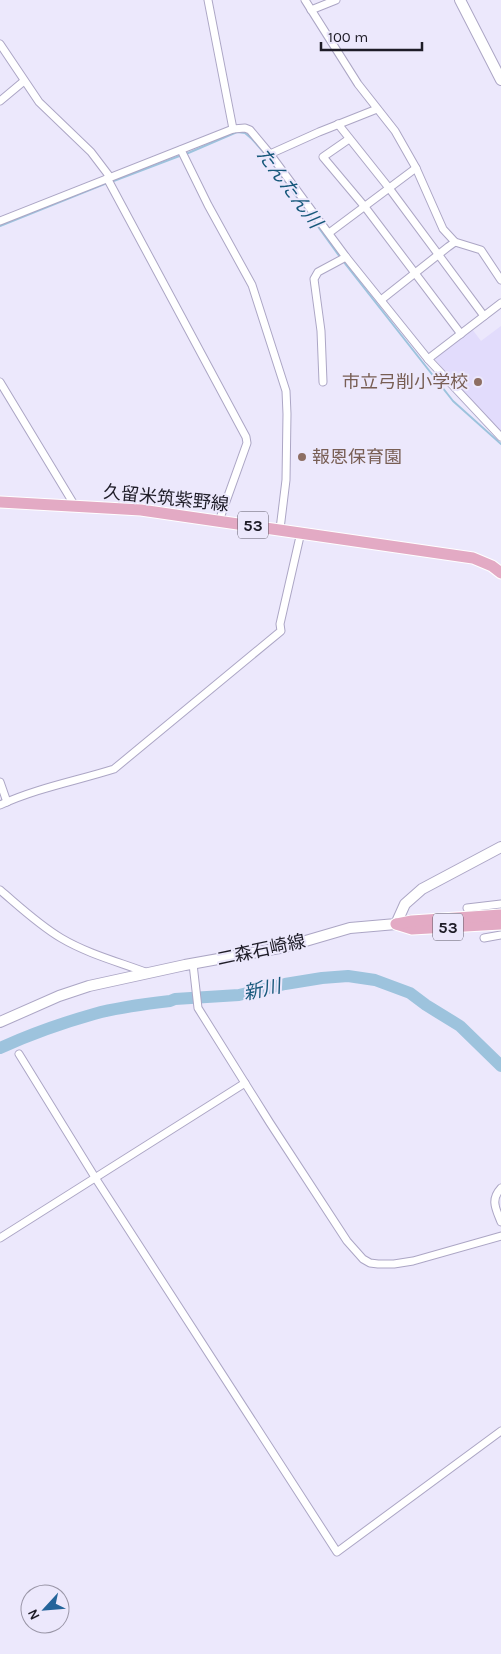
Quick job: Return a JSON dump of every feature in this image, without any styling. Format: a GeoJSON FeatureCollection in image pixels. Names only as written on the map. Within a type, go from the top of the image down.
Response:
{"type":"FeatureCollection","features":[{"type":"Feature","properties":{"kind":"main road"},"geometry":{"type":"LineString","coordinates":[[460,0],[501,80]]}},
{"type":"Feature","properties":{"kind":"main road","name":"久留米筑紫野線"},"geometry":{"type":"LineString","coordinates":[[0,502],[140,510],[219,520],[473,558],[492,566],[501,573]]}},
{"type":"Feature","properties":{"kind":"main road"},"geometry":{"type":"LineString","coordinates":[[396,924],[405,904],[422,889],[501,847]]}},
{"type":"Feature","properties":{"kind":"main road","name":"53"},"geometry":{"type":"LineString","coordinates":[[396,924],[412,921],[501,915]]}},
{"type":"Feature","properties":{"kind":"main road","name":"53"},"geometry":{"type":"LineString","coordinates":[[396,924],[412,929],[501,924]]}},
{"type":"Feature","properties":{"kind":"main road","name":"二森石崎線"},"geometry":{"type":"LineString","coordinates":[[0,1022],[74,990],[193,964],[285,947],[350,928],[396,924]]}},
{"type":"Feature","properties":{"kind":"street"},"geometry":{"type":"LineString","coordinates":[[208,0],[233,129]]}},
{"type":"Feature","properties":{"kind":"street"},"geometry":{"type":"LineString","coordinates":[[305,0],[358,84],[395,131],[416,168],[443,229],[456,242],[481,250],[501,280]]}},
{"type":"Feature","properties":{"kind":"street"},"geometry":{"type":"LineString","coordinates":[[311,10],[336,0]]}},
{"type":"Feature","properties":{"kind":"street"},"geometry":{"type":"LineString","coordinates":[[0,44],[39,102],[91,152],[109,178],[246,437],[247,443],[219,520]]}},
{"type":"Feature","properties":{"kind":"street"},"geometry":{"type":"LineString","coordinates":[[0,101],[24,81]]}},
{"type":"Feature","properties":{"kind":"street"},"geometry":{"type":"LineString","coordinates":[[270,154],[338,124],[377,110]]}},
{"type":"Feature","properties":{"kind":"street"},"geometry":{"type":"LineString","coordinates":[[338,124],[390,188],[484,316]]}},
{"type":"Feature","properties":{"kind":"street"},"geometry":{"type":"LineString","coordinates":[[0,220],[233,129],[245,128],[250,130],[254,132],[346,257],[428,359],[501,437]]}},
{"type":"Feature","properties":{"kind":"street"},"geometry":{"type":"LineString","coordinates":[[349,139],[324,157],[461,334]]}},
{"type":"Feature","properties":{"kind":"street"},"geometry":{"type":"LineString","coordinates":[[181,150],[208,205],[252,285],[286,391],[286,480],[280,529]]}},
{"type":"Feature","properties":{"kind":"street"},"geometry":{"type":"LineString","coordinates":[[329,233],[416,168]]}},
{"type":"Feature","properties":{"kind":"street"},"geometry":{"type":"LineString","coordinates":[[381,300],[438,254],[456,242]]}},
{"type":"Feature","properties":{"kind":"street"},"geometry":{"type":"LineString","coordinates":[[323,382],[321,331],[314,279],[318,272],[346,257]]}},
{"type":"Feature","properties":{"kind":"street"},"geometry":{"type":"LineString","coordinates":[[428,359],[501,303]]}},
{"type":"Feature","properties":{"kind":"street"},"geometry":{"type":"LineString","coordinates":[[0,382],[75,506]]}},
{"type":"Feature","properties":{"kind":"street"},"geometry":{"type":"LineString","coordinates":[[0,782],[3,804],[59,784],[114,769],[281,630],[280,624],[301,532]]}},
{"type":"Feature","properties":{"kind":"street"},"geometry":{"type":"LineString","coordinates":[[0,890],[37,922],[62,939],[90,952],[149,973]]}},
{"type":"Feature","properties":{"kind":"street"},"geometry":{"type":"LineString","coordinates":[[467,908],[501,904]]}},
{"type":"Feature","properties":{"kind":"street"},"geometry":{"type":"LineString","coordinates":[[484,938],[501,935]]}},
{"type":"Feature","properties":{"kind":"street"},"geometry":{"type":"LineString","coordinates":[[193,964],[198,1008],[245,1083],[359,1255],[370,1263],[394,1264],[413,1261],[501,1236]]}},
{"type":"Feature","properties":{"kind":"street"},"geometry":{"type":"LineString","coordinates":[[19,1054],[96,1178],[337,1552],[501,1431]]}},
{"type":"Feature","properties":{"kind":"street"},"geometry":{"type":"LineString","coordinates":[[0,1238],[245,1083]]}},
{"type":"Feature","properties":{"kind":"street"},"geometry":{"type":"LineString","coordinates":[[501,1188],[494,1197],[494,1204],[501,1222]]}},
{"type":"Feature","properties":{"kind":"shaded area","name":"市立弓削小学校"},"geometry":{"type":"Polygon","coordinates":[[[501,326],[501,432],[474,406],[434,358],[472,329],[481,341],[501,326]]]}},
{"type":"Feature","properties":{"kind":"waterway","name":"たんたん川"},"geometry":{"type":"LineString","coordinates":[[186,154],[237,132],[245,133],[267,156],[340,257]]}},
{"type":"Feature","properties":{"kind":"waterway","name":"たんたん川"},"geometry":{"type":"LineString","coordinates":[[111,182],[182,155]]}},
{"type":"Feature","properties":{"kind":"waterway","name":"たんたん川"},"geometry":{"type":"LineString","coordinates":[[0,226],[107,183]]}},
{"type":"Feature","properties":{"kind":"waterway","name":"たんたん川"},"geometry":{"type":"LineString","coordinates":[[343,261],[453,401],[501,444]]}},
{"type":"Feature","properties":{"kind":"waterway","name":"新川"},"geometry":{"type":"LineString","coordinates":[[0,1048],[58,1025],[113,1009],[175,999],[239,995],[285,984],[348,976],[375,980],[410,993],[460,1026],[501,1066]]}},
{"type":"Feature","properties":{"kind":"place","name":"市立弓削小学校"},"geometry":{"type":"Point","coordinates":[478,382]}},
{"type":"Feature","properties":{"kind":"place","name":"報恩保育園"},"geometry":{"type":"Point","coordinates":[302,457]}}]}
